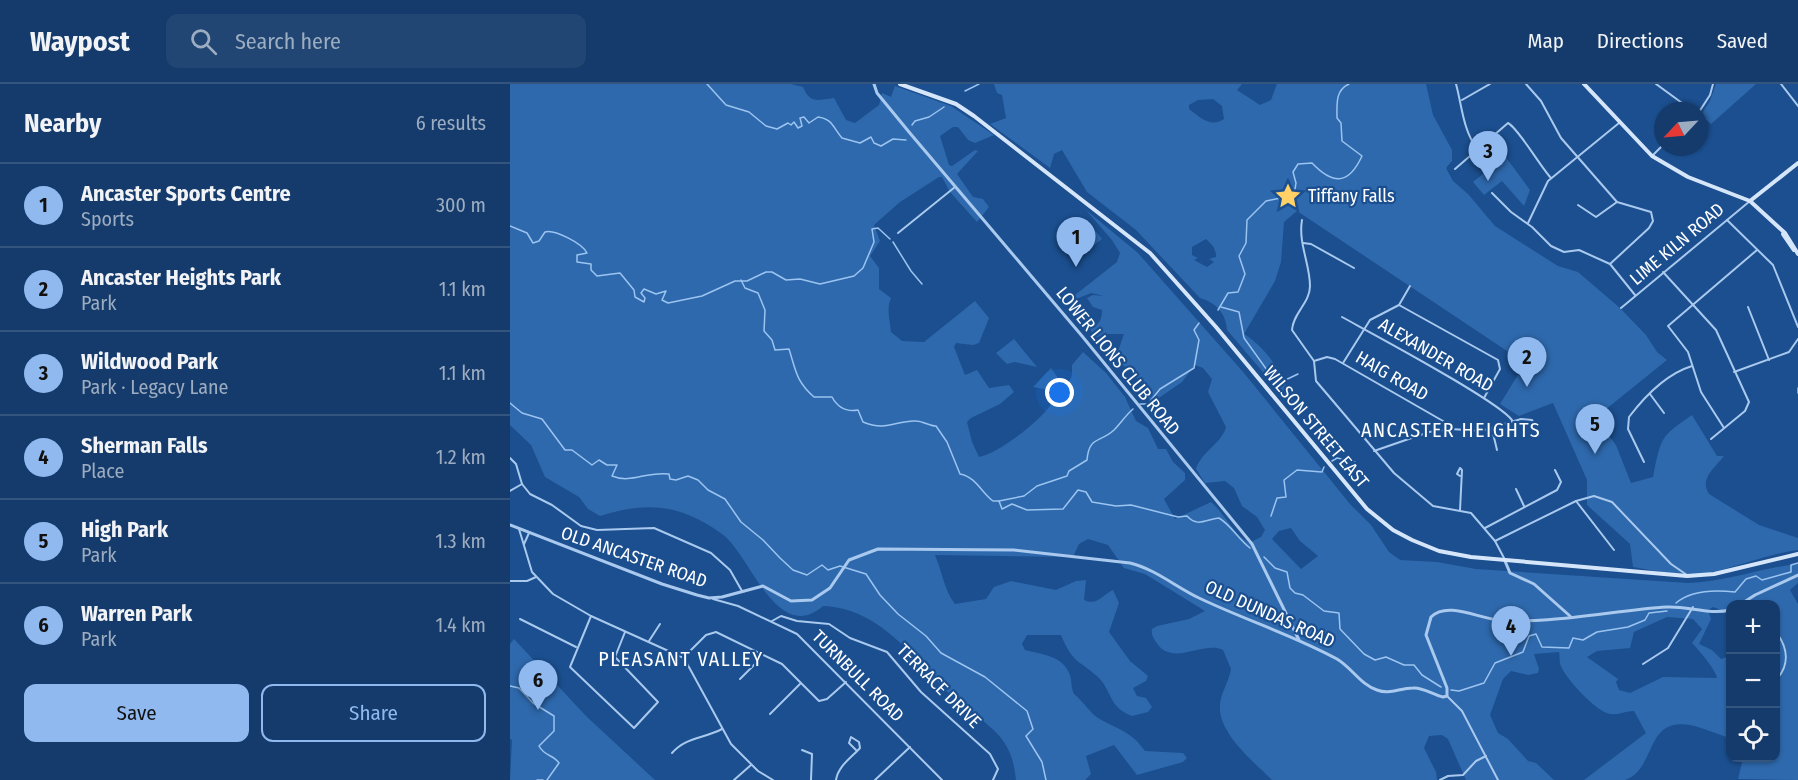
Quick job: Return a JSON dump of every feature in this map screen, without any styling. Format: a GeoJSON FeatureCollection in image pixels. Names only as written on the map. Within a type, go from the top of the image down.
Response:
{"type":"FeatureCollection","features":[{"type":"Feature","properties":{"kind":"main road","name":"WILSON STREET EAST"},"geometry":{"type":"LineString","coordinates":[[900,84],[956,104],[974,116],[1150,254],[1216,327],[1359,500],[1385,523],[1412,540],[1439,551],[1505,561],[1687,576],[1714,574],[1798,554]]}},
{"type":"Feature","properties":{"kind":"main road"},"geometry":{"type":"LineString","coordinates":[[1584,84],[1652,156],[1681,174],[1750,201],[1780,228],[1798,254]]}},
{"type":"Feature","properties":{"kind":"main road"},"geometry":{"type":"LineString","coordinates":[[1750,201],[1798,163]]}},
{"type":"Feature","properties":{"kind":"street","name":"LOWER LIONS CLUB ROAD"},"geometry":{"type":"LineString","coordinates":[[874,84],[877,93],[1082,336],[1252,544],[1299,640]]}},
{"type":"Feature","properties":{"kind":"street"},"geometry":{"type":"LineString","coordinates":[[1456,84],[1462,100],[1465,129],[1477,150]]}},
{"type":"Feature","properties":{"kind":"street"},"geometry":{"type":"LineString","coordinates":[[1462,100],[1490,84]]}},
{"type":"Feature","properties":{"kind":"street"},"geometry":{"type":"LineString","coordinates":[[1526,84],[1541,101],[1558,133],[1617,202],[1647,209],[1653,221],[1610,264]]}},
{"type":"Feature","properties":{"kind":"street"},"geometry":{"type":"LineString","coordinates":[[1656,84],[1681,102]]}},
{"type":"Feature","properties":{"kind":"street"},"geometry":{"type":"LineString","coordinates":[[1705,102],[1713,84]]}},
{"type":"Feature","properties":{"kind":"street"},"geometry":{"type":"LineString","coordinates":[[1783,85],[1798,106]]}},
{"type":"Feature","properties":{"kind":"street"},"geometry":{"type":"LineString","coordinates":[[1455,169],[1505,124],[1510,123],[1551,178]]}},
{"type":"Feature","properties":{"kind":"street"},"geometry":{"type":"LineString","coordinates":[[1528,224],[1544,186],[1551,178],[1619,123]]}},
{"type":"Feature","properties":{"kind":"street"},"geometry":{"type":"LineString","coordinates":[[898,233],[955,187]]}},
{"type":"Feature","properties":{"kind":"street"},"geometry":{"type":"LineString","coordinates":[[1492,193],[1546,242],[1564,252],[1579,250],[1610,264],[1635,296]]}},
{"type":"Feature","properties":{"kind":"street","name":"LIME KILN ROAD"},"geometry":{"type":"LineString","coordinates":[[1621,308],[1750,201]]}},
{"type":"Feature","properties":{"kind":"street"},"geometry":{"type":"LineString","coordinates":[[1578,205],[1596,217],[1617,202]]}},
{"type":"Feature","properties":{"kind":"street"},"geometry":{"type":"LineString","coordinates":[[1302,220],[1302,243],[1310,293],[1294,319],[1292,330],[1314,362],[1314,373],[1319,386],[1394,473],[1432,506],[1471,513],[1495,541],[1510,573],[1534,584],[1570,616]]}},
{"type":"Feature","properties":{"kind":"street"},"geometry":{"type":"LineString","coordinates":[[1727,220],[1773,265],[1798,327]]}},
{"type":"Feature","properties":{"kind":"street"},"geometry":{"type":"LineString","coordinates":[[1302,243],[1311,244],[1354,268]]}},
{"type":"Feature","properties":{"kind":"street"},"geometry":{"type":"LineString","coordinates":[[1724,428],[1705,401],[1688,352],[1668,328],[1670,322],[1757,250]]}},
{"type":"Feature","properties":{"kind":"street"},"geometry":{"type":"LineString","coordinates":[[1664,272],[1716,330],[1749,406],[1711,439]]}},
{"type":"Feature","properties":{"kind":"street"},"geometry":{"type":"LineString","coordinates":[[1343,363],[1363,329],[1378,314],[1399,305],[1410,286]]}},
{"type":"Feature","properties":{"kind":"street"},"geometry":{"type":"LineString","coordinates":[[1399,305],[1498,360],[1500,369],[1484,398]]}},
{"type":"Feature","properties":{"kind":"street"},"geometry":{"type":"LineString","coordinates":[[1748,307],[1770,361]]}},
{"type":"Feature","properties":{"kind":"street","name":"ALEXANDER ROAD"},"geometry":{"type":"LineString","coordinates":[[1342,317],[1484,398],[1509,414],[1513,422]]}},
{"type":"Feature","properties":{"kind":"street"},"geometry":{"type":"LineString","coordinates":[[1734,372],[1770,361],[1789,352],[1798,339]]}},
{"type":"Feature","properties":{"kind":"street","name":"HAIG ROAD"},"geometry":{"type":"LineString","coordinates":[[1314,362],[1327,357],[1343,363],[1443,421],[1451,429]]}},
{"type":"Feature","properties":{"kind":"street"},"geometry":{"type":"LineString","coordinates":[[1644,462],[1627,422],[1650,393],[1675,372],[1692,366]]}},
{"type":"Feature","properties":{"kind":"street"},"geometry":{"type":"LineString","coordinates":[[1650,393],[1664,413]]}},
{"type":"Feature","properties":{"kind":"street"},"geometry":{"type":"LineString","coordinates":[[1374,451],[1423,434],[1451,429],[1492,429],[1513,422],[1532,420],[1539,433]]}},
{"type":"Feature","properties":{"kind":"street"},"geometry":{"type":"LineString","coordinates":[[1492,429],[1497,450]]}},
{"type":"Feature","properties":{"kind":"street"},"geometry":{"type":"LineString","coordinates":[[510,458],[516,464],[522,484],[537,500],[552,505],[580,526],[597,530],[648,527],[700,548],[722,561],[736,578],[742,591]]}},
{"type":"Feature","properties":{"kind":"street"},"geometry":{"type":"LineString","coordinates":[[1485,528],[1557,490],[1561,484],[1555,470]]}},
{"type":"Feature","properties":{"kind":"street"},"geometry":{"type":"LineString","coordinates":[[1460,476],[1460,510]]}},
{"type":"Feature","properties":{"kind":"street"},"geometry":{"type":"LineString","coordinates":[[510,491],[522,484]]}},
{"type":"Feature","properties":{"kind":"street"},"geometry":{"type":"LineString","coordinates":[[1516,489],[1524,506]]}},
{"type":"Feature","properties":{"kind":"street"},"geometry":{"type":"LineString","coordinates":[[1495,541],[1576,501],[1594,496],[1612,502],[1665,558],[1687,576]]}},
{"type":"Feature","properties":{"kind":"street"},"geometry":{"type":"LineString","coordinates":[[1576,501],[1614,550]]}},
{"type":"Feature","properties":{"kind":"street","name":"OLD ANCASTER ROAD"},"geometry":{"type":"LineString","coordinates":[[510,525],[662,585],[709,598],[763,586],[784,598],[804,602],[825,593],[841,572]]}},
{"type":"Feature","properties":{"kind":"street"},"geometry":{"type":"LineString","coordinates":[[519,529],[530,567],[536,577],[561,600],[684,658],[722,729],[751,765],[773,780]]}},
{"type":"Feature","properties":{"kind":"street"},"geometry":{"type":"LineString","coordinates":[[525,544],[529,533]]}},
{"type":"Feature","properties":{"kind":"street","name":"OLD DUNDAS ROAD"},"geometry":{"type":"LineString","coordinates":[[841,572],[853,557],[873,550],[927,547],[1014,550],[1130,563],[1148,569],[1198,598],[1258,626],[1278,630],[1346,664],[1367,685],[1378,691],[1391,693],[1414,687],[1432,695],[1447,693]]}},
{"type":"Feature","properties":{"kind":"street"},"geometry":{"type":"LineString","coordinates":[[1747,600],[1798,576]]}},
{"type":"Feature","properties":{"kind":"street"},"geometry":{"type":"LineString","coordinates":[[510,581],[527,581],[536,577]]}},
{"type":"Feature","properties":{"kind":"street","name":"TURNBULL ROAD"},"geometry":{"type":"LineString","coordinates":[[709,598],[738,606],[797,634],[942,780]]}},
{"type":"Feature","properties":{"kind":"street"},"geometry":{"type":"LineString","coordinates":[[1498,780],[1462,711],[1447,693],[1426,635],[1428,622],[1435,612],[1448,610],[1513,620],[1665,607],[1693,607],[1717,612],[1726,611]]}},
{"type":"Feature","properties":{"kind":"street"},"geometry":{"type":"LineString","coordinates":[[1643,664],[1668,648],[1693,607]]}},
{"type":"Feature","properties":{"kind":"street"},"geometry":{"type":"LineString","coordinates":[[591,616],[571,662],[572,670],[634,728],[657,706],[658,702],[615,657],[626,632]]}},
{"type":"Feature","properties":{"kind":"street","name":"TERRACE DRIVE"},"geometry":{"type":"LineString","coordinates":[[772,621],[781,616],[797,621],[829,624],[850,638],[887,652],[921,692],[932,699],[990,754],[998,769],[993,780]]}},
{"type":"Feature","properties":{"kind":"street"},"geometry":{"type":"LineString","coordinates":[[520,619],[577,647]]}},
{"type":"Feature","properties":{"kind":"street"},"geometry":{"type":"LineString","coordinates":[[648,642],[660,624]]}},
{"type":"Feature","properties":{"kind":"street"},"geometry":{"type":"LineString","coordinates":[[684,658],[706,635],[713,632],[782,664],[815,698],[823,701],[846,682]]}},
{"type":"Feature","properties":{"kind":"street"},"geometry":{"type":"LineString","coordinates":[[1780,638],[1786,653],[1780,673]]}},
{"type":"Feature","properties":{"kind":"street"},"geometry":{"type":"LineString","coordinates":[[740,679],[760,659],[761,653]]}},
{"type":"Feature","properties":{"kind":"street"},"geometry":{"type":"LineString","coordinates":[[770,714],[801,684]]}},
{"type":"Feature","properties":{"kind":"street"},"geometry":{"type":"LineString","coordinates":[[672,753],[686,740],[708,736],[722,729]]}},
{"type":"Feature","properties":{"kind":"street"},"geometry":{"type":"LineString","coordinates":[[836,780],[840,769],[857,751],[860,744],[851,737],[849,743],[857,751]]}},
{"type":"Feature","properties":{"kind":"street"},"geometry":{"type":"LineString","coordinates":[[875,780],[910,747]]}},
{"type":"Feature","properties":{"kind":"street"},"geometry":{"type":"LineString","coordinates":[[802,750],[812,754],[814,758],[811,780]]}},
{"type":"Feature","properties":{"kind":"street"},"geometry":{"type":"LineString","coordinates":[[1440,780],[1448,776],[1463,775],[1476,761],[1485,756]]}},
{"type":"Feature","properties":{"kind":"street"},"geometry":{"type":"LineString","coordinates":[[734,780],[751,765]]}},
{"type":"Feature","properties":{"kind":"street"},"geometry":{"type":"LineString","coordinates":[[881,775],[886,780]]}},
{"type":"Feature","properties":{"kind":"shaded area"},"geometry":{"type":"Polygon","coordinates":[[[510,84],[791,84],[803,87],[808,96],[815,100],[834,98],[846,120],[855,123],[879,105],[882,93],[891,97],[895,86],[951,106],[994,135],[975,143],[968,140],[958,127],[953,127],[940,136],[949,165],[952,166],[975,150],[978,151],[957,174],[973,197],[983,199],[989,207],[977,222],[950,192],[942,177],[939,177],[900,202],[874,225],[880,241],[870,256],[879,268],[879,289],[891,298],[889,311],[891,332],[902,341],[924,342],[975,301],[989,318],[979,343],[973,345],[956,343],[954,347],[965,375],[977,370],[989,388],[1009,385],[1014,392],[1000,404],[967,422],[979,457],[1010,441],[1044,413],[1056,396],[1055,391],[1033,387],[1051,368],[1063,385],[1069,381],[1072,365],[1083,352],[1106,373],[1125,397],[1136,421],[1148,428],[1158,449],[1166,449],[1173,462],[1185,473],[1185,480],[1164,499],[1175,519],[1211,502],[1238,534],[1249,543],[1261,537],[1265,530],[1257,517],[1242,506],[1234,488],[1225,481],[1205,483],[1196,469],[1202,458],[1224,433],[1226,427],[1208,392],[1212,379],[1203,368],[1195,365],[1182,382],[1153,402],[1145,394],[1135,375],[1116,357],[1124,334],[1106,334],[1095,338],[1090,329],[1099,322],[1102,310],[1093,307],[1087,298],[1093,295],[1104,296],[1091,293],[1076,299],[1075,295],[1117,262],[1120,253],[1086,210],[1138,253],[1244,373],[1350,504],[1371,525],[1389,552],[1400,560],[1437,562],[1476,569],[1688,583],[1716,580],[1798,564],[1798,583],[1790,590],[1798,604],[1798,780],[1738,779],[1742,762],[1780,762],[1780,600],[1726,600],[1726,612],[1713,607],[1708,610],[1711,619],[1699,644],[1712,650],[1721,659],[1726,657],[1726,737],[1690,725],[1675,725],[1665,729],[1652,745],[1642,766],[1625,780],[1584,780],[1646,733],[1634,711],[1611,714],[1590,702],[1564,672],[1560,664],[1559,652],[1534,654],[1539,669],[1538,673],[1528,675],[1511,671],[1503,679],[1490,715],[1498,733],[1508,739],[1528,761],[1536,763],[1554,780],[1466,780],[1448,739],[1442,735],[1429,736],[1424,748],[1436,772],[1437,780],[1272,780],[1238,746],[1224,726],[1220,704],[1231,669],[1223,650],[1206,648],[1170,653],[1163,649],[1152,636],[1152,629],[1157,626],[1189,619],[1205,611],[1145,574],[1124,568],[1108,545],[1088,539],[1079,544],[1073,557],[935,555],[946,587],[955,604],[986,599],[994,587],[1011,581],[1056,590],[1076,581],[1086,580],[1084,600],[1088,602],[1096,601],[1113,590],[1119,603],[1109,632],[1130,661],[1148,676],[1146,681],[1133,688],[1137,696],[1146,698],[1152,707],[1148,712],[1132,716],[1119,708],[1098,677],[1076,660],[1061,635],[1027,635],[1022,644],[1025,650],[1051,657],[1063,664],[1070,675],[1074,694],[1095,716],[1130,735],[1145,751],[1183,753],[1187,758],[1183,762],[1137,775],[1114,745],[1086,756],[1091,774],[1085,780],[1016,780],[1010,753],[997,733],[955,699],[912,654],[880,627],[863,616],[844,609],[823,606],[807,615],[792,614],[778,606],[732,544],[722,534],[692,516],[678,511],[649,507],[633,508],[600,516],[588,509],[579,497],[545,477],[531,445],[510,425],[510,84]],[[1291,528],[1279,531],[1272,539],[1301,569],[1318,556],[1300,541],[1291,528]],[[1667,617],[1634,632],[1630,648],[1597,651],[1587,657],[1618,679],[1616,682],[1619,690],[1630,693],[1663,677],[1717,678],[1710,665],[1692,643],[1702,629],[1693,619],[1667,617]]]}},
{"type":"Feature","properties":{"kind":"shaded area"},"geometry":{"type":"Polygon","coordinates":[[[994,84],[1242,84],[1237,90],[1260,105],[1271,100],[1277,84],[1426,84],[1433,115],[1452,150],[1452,161],[1446,168],[1453,181],[1468,194],[1495,226],[1558,266],[1578,272],[1620,308],[1646,335],[1657,352],[1667,360],[1605,410],[1604,429],[1616,445],[1631,483],[1653,477],[1663,440],[1667,434],[1692,415],[1717,456],[1724,456],[1707,478],[1706,488],[1709,494],[1759,525],[1798,538],[1798,550],[1698,574],[1670,573],[1633,567],[1630,544],[1587,505],[1587,480],[1553,403],[1519,416],[1500,404],[1524,365],[1531,370],[1525,363],[1297,211],[1284,222],[1281,262],[1275,281],[1244,334],[1263,349],[1277,368],[1288,388],[1296,411],[1227,330],[1225,319],[1219,310],[1200,298],[1136,230],[1087,192],[1062,150],[1054,154],[1050,168],[990,124],[1006,118],[1002,95],[997,93],[994,84]],[[1213,99],[1198,100],[1189,105],[1189,109],[1206,121],[1219,122],[1224,119],[1222,106],[1213,99]],[[1206,239],[1192,247],[1192,255],[1198,258],[1194,260],[1207,267],[1214,262],[1209,259],[1216,257],[1212,245],[1206,239]]]}},
{"type":"Feature","properties":{"kind":"shaded area"},"geometry":{"type":"Polygon","coordinates":[[[1716,84],[1756,84],[1711,124],[1708,121],[1710,101],[1716,84]]]}},
{"type":"Feature","properties":{"kind":"shaded area"},"geometry":{"type":"Polygon","coordinates":[[[1505,156],[1530,190],[1524,206],[1502,181],[1484,195],[1473,182],[1505,156]]]}},
{"type":"Feature","properties":{"kind":"shaded area"},"geometry":{"type":"Polygon","coordinates":[[[1089,223],[1102,239],[1077,257],[1064,241],[1089,223]]]}},
{"type":"Feature","properties":{"kind":"shaded area"},"geometry":{"type":"Polygon","coordinates":[[[1014,339],[1037,367],[1015,362],[1007,364],[996,353],[1014,339]]]}},
{"type":"Feature","properties":{"kind":"shaded area"},"geometry":{"type":"Polygon","coordinates":[[[514,639],[586,716],[655,780],[510,780],[512,740],[510,739],[510,644],[514,639]]]}},
{"type":"Feature","properties":{"kind":"waterway"},"geometry":{"type":"LineString","coordinates":[[707,84],[726,105],[749,112],[766,126],[777,129],[794,122],[798,128],[802,126],[800,118],[804,117],[809,123],[818,117],[830,122],[842,138],[860,143],[871,137],[874,143],[881,146],[893,139],[906,140]]}},
{"type":"Feature","properties":{"kind":"waterway"},"geometry":{"type":"LineString","coordinates":[[965,91],[979,84]]}},
{"type":"Feature","properties":{"kind":"waterway"},"geometry":{"type":"LineString","coordinates":[[1218,310],[1228,293],[1238,292],[1245,274],[1239,256],[1246,243],[1247,220],[1266,201],[1294,195],[1296,183],[1293,172],[1298,164],[1312,163],[1327,176],[1340,179],[1346,177],[1357,165],[1362,156],[1342,141],[1341,123],[1337,118],[1339,94],[1349,84]]}},
{"type":"Feature","properties":{"kind":"waterway"},"geometry":{"type":"LineString","coordinates":[[912,125],[915,121],[929,117],[944,107]]}},
{"type":"Feature","properties":{"kind":"waterway"},"geometry":{"type":"LineString","coordinates":[[510,226],[527,233],[533,243],[539,241],[545,232],[567,238],[580,245],[587,253],[577,255],[577,262],[591,264],[591,270],[597,276],[620,273],[634,290],[635,297],[644,302],[645,298],[641,293],[644,289],[656,294],[666,291],[662,300],[668,303],[702,296],[735,281],[747,281],[766,272],[772,272],[786,280],[800,279],[820,284],[854,276],[863,268],[874,242],[872,229],[878,228],[890,239]]}},
{"type":"Feature","properties":{"kind":"waterway"},"geometry":{"type":"LineString","coordinates":[[893,242],[922,284]]}},
{"type":"Feature","properties":{"kind":"waterway"},"geometry":{"type":"LineString","coordinates":[[741,280],[745,288],[758,293],[765,310],[764,331],[772,340],[775,350],[789,349],[800,381],[814,397],[832,397],[843,408],[858,410],[863,422],[871,425],[885,426],[916,421],[936,426],[947,442],[960,474],[974,481],[993,501],[999,501],[1002,509],[1012,504],[1027,510],[1063,509],[1078,490],[1086,492],[1092,502],[1116,506],[1131,505],[1178,517],[1187,516],[1195,522],[1219,518],[1250,548]]}},
{"type":"Feature","properties":{"kind":"waterway"},"geometry":{"type":"LineString","coordinates":[[1221,307],[1239,312],[1244,338],[1277,384],[1298,374]]}},
{"type":"Feature","properties":{"kind":"waterway"},"geometry":{"type":"LineString","coordinates":[[1140,404],[1148,404],[1160,389],[1194,368],[1199,340],[1194,330],[1199,323]]}},
{"type":"Feature","properties":{"kind":"waterway"},"geometry":{"type":"LineString","coordinates":[[1798,388],[1798,393]]}},
{"type":"Feature","properties":{"kind":"waterway"},"geometry":{"type":"LineString","coordinates":[[510,403],[522,413],[542,419],[565,450],[572,450],[592,465],[599,460],[607,465],[617,465],[612,476],[626,479],[653,474],[669,474],[670,479],[676,480],[688,476],[698,480],[708,490],[725,499],[741,522],[793,570],[807,575],[822,565],[828,570],[840,566],[866,574],[880,595],[898,614],[926,636],[941,653],[985,677],[1027,711],[1033,729],[1026,736],[1042,762],[1046,780]]}},
{"type":"Feature","properties":{"kind":"waterway"},"geometry":{"type":"LineString","coordinates":[[999,501],[1024,496],[1037,486],[1067,476],[1069,471],[1087,460],[1093,443],[1114,430],[1133,409]]}},
{"type":"Feature","properties":{"kind":"waterway"},"geometry":{"type":"LineString","coordinates":[[1332,461],[1337,458],[1355,462]]}},
{"type":"Feature","properties":{"kind":"waterway"},"geometry":{"type":"LineString","coordinates":[[1271,516],[1277,498],[1286,497],[1284,480],[1297,470],[1322,472],[1324,467]]}},
{"type":"Feature","properties":{"kind":"waterway"},"geometry":{"type":"LineString","coordinates":[[1264,557],[1275,568],[1287,572],[1290,588],[1295,593],[1303,595],[1324,611],[1339,613],[1340,629],[1364,654],[1375,660],[1386,657],[1404,665],[1414,665],[1422,675],[1441,687]]}},
{"type":"Feature","properties":{"kind":"waterway"},"geometry":{"type":"LineString","coordinates":[[1676,603],[1697,593],[1735,592],[1746,579],[1756,576],[1762,580],[1791,572],[1791,565],[1798,563]]}},
{"type":"Feature","properties":{"kind":"waterway"},"geometry":{"type":"LineString","coordinates":[[1451,690],[1459,691],[1484,683],[1495,663],[1523,652],[1529,636],[1536,634],[1542,647],[1569,648],[1573,638],[1583,640],[1597,632],[1628,627],[1645,620],[1649,613],[1667,611]]}},
{"type":"Feature","properties":{"kind":"waterway"},"geometry":{"type":"LineString","coordinates":[[510,686],[519,688],[533,703],[554,716],[554,731],[539,746],[559,763],[547,780]]}},
{"type":"Feature","properties":{"kind":"waterway"},"geometry":{"type":"LineString","coordinates":[[537,780],[543,780]]}},
{"type":"Feature","properties":{"kind":"place","name":"Wildwood Park"},"geometry":{"type":"Point","coordinates":[1488,181]}},
{"type":"Feature","properties":{"kind":"place","name":"Tiffany Falls"},"geometry":{"type":"Point","coordinates":[1288,196]}},
{"type":"Feature","properties":{"kind":"place","name":"Ancaster Sports Centre"},"geometry":{"type":"Point","coordinates":[1076,267]}},
{"type":"Feature","properties":{"kind":"place","name":"Ancaster Heights Park"},"geometry":{"type":"Point","coordinates":[1527,387]}},
{"type":"Feature","properties":{"kind":"place","name":"High Park"},"geometry":{"type":"Point","coordinates":[1595,454]}},
{"type":"Feature","properties":{"kind":"place","name":"Sherman Falls"},"geometry":{"type":"Point","coordinates":[1511,656]}},
{"type":"Feature","properties":{"kind":"place","name":"Warren Park"},"geometry":{"type":"Point","coordinates":[538,710]}},
{"type":"Feature","properties":{"kind":"district","name":"ANCASTER HEIGHTS"},"geometry":{"type":"Point","coordinates":[1451,430]}},
{"type":"Feature","properties":{"kind":"district","name":"PLEASANT VALLEY"},"geometry":{"type":"Point","coordinates":[681,659]}}]}
